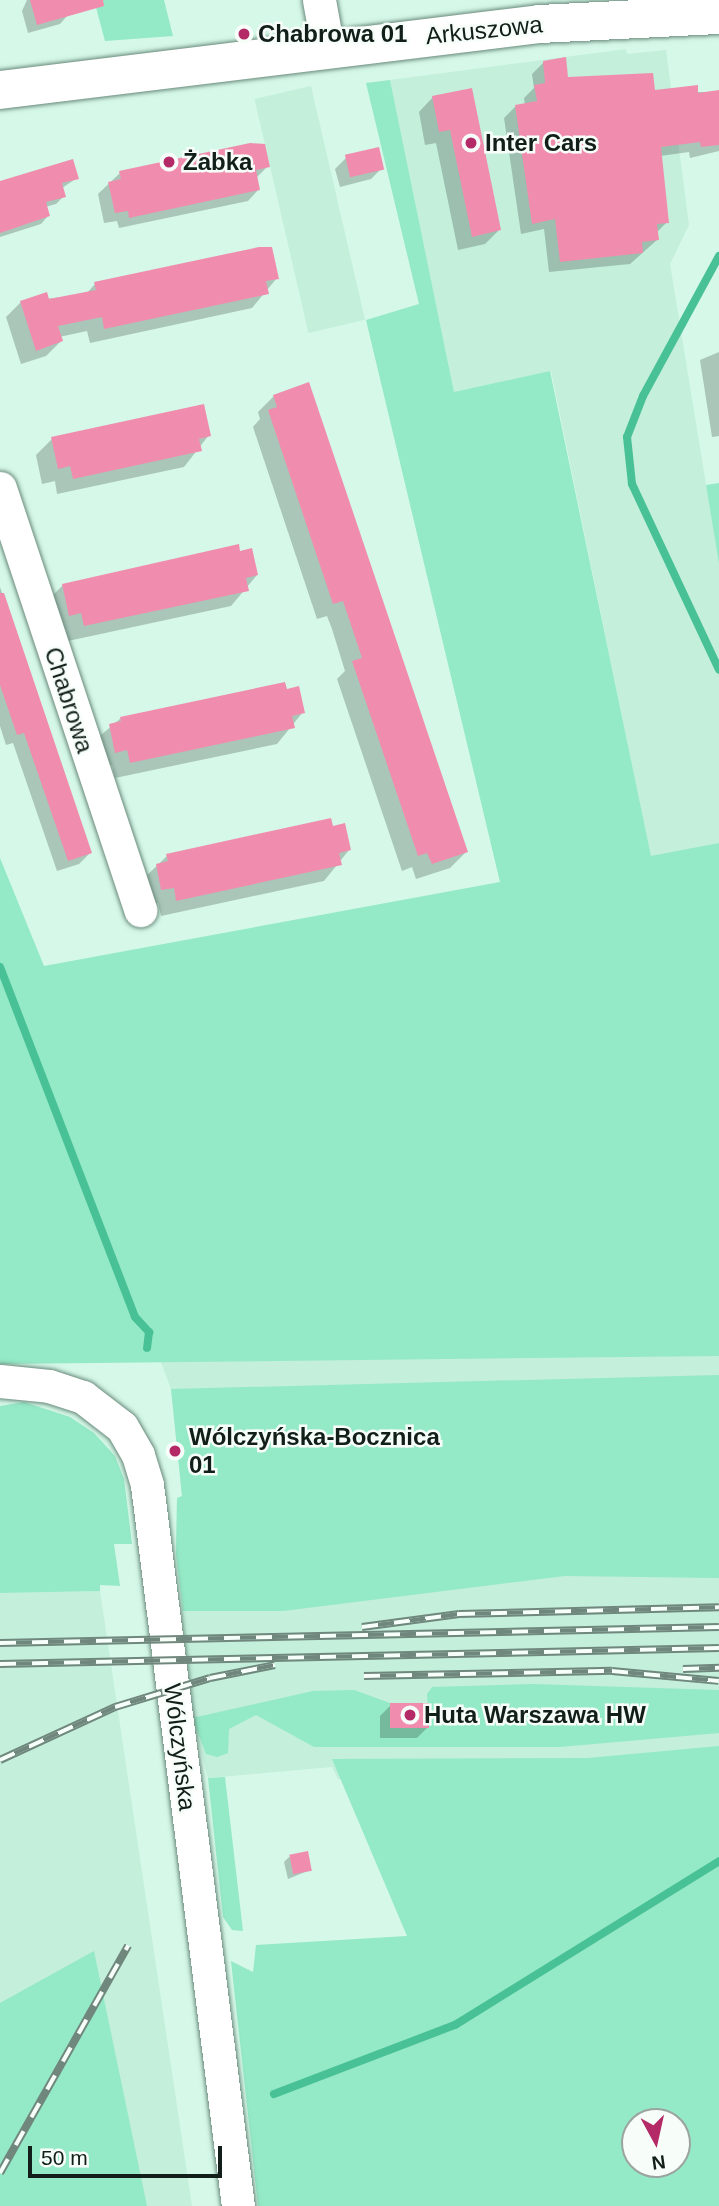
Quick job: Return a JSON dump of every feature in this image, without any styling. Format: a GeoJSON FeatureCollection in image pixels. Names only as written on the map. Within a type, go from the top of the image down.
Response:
{"type":"FeatureCollection","features":[{"type":"Feature","properties":{"kind":"main road","name":"Arkuszowa"},"geometry":{"type":"LineString","coordinates":[[0,90],[560,22],[719,15]]}},
{"type":"Feature","properties":{"kind":"street"},"geometry":{"type":"LineString","coordinates":[[319,0],[328,50]]}},
{"type":"Feature","properties":{"kind":"street","name":"Chabrowa"},"geometry":{"type":"LineString","coordinates":[[0,488],[140,911]]}},
{"type":"Feature","properties":{"kind":"street","name":"Wólczyńska"},"geometry":{"type":"LineString","coordinates":[[0,1381],[49,1386],[83,1397],[122,1427],[141,1465],[238,2206]]}},
{"type":"Feature","properties":{"kind":"shaded area"},"geometry":{"type":"Polygon","coordinates":[[[626,49],[627,54],[666,50],[689,225],[670,264],[719,564],[719,843],[651,857],[551,371],[454,392],[390,80],[626,49]]]}},
{"type":"Feature","properties":{"kind":"shaded area"},"geometry":{"type":"Polygon","coordinates":[[[311,86],[365,320],[308,333],[254,99],[311,86]]]}},
{"type":"Feature","properties":{"kind":"shaded area"},"geometry":{"type":"Polygon","coordinates":[[[719,1321],[719,1810],[338,1779],[332,1767],[208,1778],[192,1718],[176,1554],[177,1498],[182,1496],[171,1389],[161,1362],[719,1321]]]}},
{"type":"Feature","properties":{"kind":"shaded area"},"geometry":{"type":"Polygon","coordinates":[[[100,1591],[192,2206],[0,2206],[0,1593],[100,1591]]]}},
{"type":"Feature","properties":{"kind":"green space"},"geometry":{"type":"Polygon","coordinates":[[[94,0],[164,0],[173,36],[105,41],[94,0]]]}},
{"type":"Feature","properties":{"kind":"green space"},"geometry":{"type":"Polygon","coordinates":[[[390,80],[454,392],[550,371],[651,856],[719,843],[719,1356],[0,1364],[0,858],[44,966],[500,882],[366,320],[419,304],[366,83],[390,80]]]}},
{"type":"Feature","properties":{"kind":"green space"},"geometry":{"type":"Polygon","coordinates":[[[719,483],[719,564],[706,485],[719,483]]]}},
{"type":"Feature","properties":{"kind":"green space"},"geometry":{"type":"Polygon","coordinates":[[[719,1375],[719,1578],[565,1576],[283,1611],[183,1611],[176,1554],[177,1498],[182,1496],[171,1389],[719,1375]]]}},
{"type":"Feature","properties":{"kind":"green space"},"geometry":{"type":"Polygon","coordinates":[[[24,1402],[70,1417],[94,1433],[115,1456],[124,1479],[132,1544],[114,1544],[120,1586],[100,1585],[100,1591],[0,1593],[0,1406],[24,1402]]]}},
{"type":"Feature","properties":{"kind":"green space"},"geometry":{"type":"Polygon","coordinates":[[[532,1684],[719,1690],[719,1733],[560,1747],[314,1747],[256,1715],[229,1729],[228,1753],[217,1757],[206,1754],[192,1718],[313,1691],[354,1690],[390,1703],[391,1728],[429,1727],[427,1694],[432,1687],[532,1684]]]}},
{"type":"Feature","properties":{"kind":"green space"},"geometry":{"type":"Polygon","coordinates":[[[719,1746],[719,2206],[258,2206],[231,1961],[253,1972],[256,1945],[407,1936],[332,1759],[588,1758],[719,1746]]]}},
{"type":"Feature","properties":{"kind":"green space"},"geometry":{"type":"Polygon","coordinates":[[[225,1777],[243,1931],[232,1930],[223,1917],[208,1778],[225,1777]]]}},
{"type":"Feature","properties":{"kind":"green space"},"geometry":{"type":"Polygon","coordinates":[[[94,1951],[147,2206],[0,2206],[0,2003],[94,1951]]]}},
{"type":"Feature","properties":{"kind":"building"},"geometry":{"type":"Polygon","coordinates":[[[30,0],[103,0],[104,6],[37,25],[30,0]]]}},
{"type":"Feature","properties":{"kind":"building"},"geometry":{"type":"Polygon","coordinates":[[[566,57],[568,77],[653,73],[655,90],[698,85],[698,93],[719,90],[719,145],[701,147],[700,142],[661,147],[669,223],[657,224],[659,240],[642,242],[643,253],[560,262],[555,219],[532,224],[515,105],[537,101],[534,85],[545,83],[543,61],[566,57]]]}},
{"type":"Feature","properties":{"kind":"building","name":"Inter Cars"},"geometry":{"type":"Polygon","coordinates":[[[472,88],[501,230],[472,237],[450,130],[439,132],[432,96],[472,88]]]}},
{"type":"Feature","properties":{"kind":"building"},"geometry":{"type":"Polygon","coordinates":[[[250,143],[265,144],[270,167],[256,170],[260,190],[129,218],[128,211],[115,213],[108,182],[121,179],[119,171],[250,143]]]}},
{"type":"Feature","properties":{"kind":"building"},"geometry":{"type":"Polygon","coordinates":[[[379,147],[384,169],[350,177],[345,155],[379,147]]]}},
{"type":"Feature","properties":{"kind":"building"},"geometry":{"type":"Polygon","coordinates":[[[73,159],[79,179],[62,183],[66,197],[46,202],[50,216],[0,233],[0,181],[73,159]]]}},
{"type":"Feature","properties":{"kind":"building"},"geometry":{"type":"Polygon","coordinates":[[[259,247],[272,247],[279,279],[266,281],[269,294],[104,329],[102,317],[58,326],[63,341],[36,351],[20,301],[47,292],[49,299],[96,290],[94,282],[259,247]]]}},
{"type":"Feature","properties":{"kind":"building"},"geometry":{"type":"Polygon","coordinates":[[[309,382],[468,852],[432,864],[427,853],[418,856],[352,661],[362,658],[343,601],[333,604],[268,410],[277,407],[273,395],[309,382]]]}},
{"type":"Feature","properties":{"kind":"building"},"geometry":{"type":"Polygon","coordinates":[[[204,404],[211,436],[199,439],[202,451],[73,479],[70,466],[58,469],[51,437],[204,404]]]}},
{"type":"Feature","properties":{"kind":"building"},"geometry":{"type":"Polygon","coordinates":[[[239,544],[240,551],[252,548],[258,575],[246,578],[249,591],[84,626],[81,613],[69,616],[62,584],[239,544]]]}},
{"type":"Feature","properties":{"kind":"building"},"geometry":{"type":"Polygon","coordinates":[[[0,593],[4,593],[92,853],[68,861],[24,733],[17,735],[0,685],[0,593]]]}},
{"type":"Feature","properties":{"kind":"building"},"geometry":{"type":"Polygon","coordinates":[[[285,682],[287,689],[299,686],[305,713],[292,716],[295,728],[130,763],[127,750],[115,753],[109,724],[121,721],[120,717],[285,682]]]}},
{"type":"Feature","properties":{"kind":"building"},"geometry":{"type":"Polygon","coordinates":[[[331,818],[333,826],[345,823],[351,850],[339,853],[342,865],[176,901],[174,888],[161,890],[156,864],[168,861],[166,854],[331,818]]]}},
{"type":"Feature","properties":{"kind":"building","name":"Huta Warszawa HW"},"geometry":{"type":"Polygon","coordinates":[[[390,1703],[429,1703],[429,1728],[390,1728],[390,1703]]]}},
{"type":"Feature","properties":{"kind":"building"},"geometry":{"type":"Polygon","coordinates":[[[308,1851],[312,1871],[293,1874],[289,1855],[308,1851]]]}},
{"type":"Feature","properties":{"kind":"waterway"},"geometry":{"type":"LineString","coordinates":[[719,256],[643,396],[627,437],[632,484],[719,670]]}},
{"type":"Feature","properties":{"kind":"waterway"},"geometry":{"type":"LineString","coordinates":[[0,967],[135,1317],[149,1332],[147,1348]]}},
{"type":"Feature","properties":{"kind":"waterway"},"geometry":{"type":"LineString","coordinates":[[274,2094],[455,2025],[719,1861]]}},
{"type":"Feature","properties":{"kind":"railway"},"geometry":{"type":"LineString","coordinates":[[362,1627],[459,1614],[719,1607]]}},
{"type":"Feature","properties":{"kind":"railway"},"geometry":{"type":"LineString","coordinates":[[0,1643],[719,1627]]}},
{"type":"Feature","properties":{"kind":"railway"},"geometry":{"type":"LineString","coordinates":[[0,1664],[719,1648]]}},
{"type":"Feature","properties":{"kind":"railway"},"geometry":{"type":"LineString","coordinates":[[0,1760],[115,1707],[210,1678],[275,1665]]}},
{"type":"Feature","properties":{"kind":"railway"},"geometry":{"type":"LineString","coordinates":[[683,1669],[719,1668]]}},
{"type":"Feature","properties":{"kind":"railway"},"geometry":{"type":"LineString","coordinates":[[364,1676],[612,1671],[719,1681]]}},
{"type":"Feature","properties":{"kind":"railway"},"geometry":{"type":"LineString","coordinates":[[0,2173],[128,1946]]}},
{"type":"Feature","properties":{"kind":"place","name":"Chabrowa 01"},"geometry":{"type":"Point","coordinates":[244,34]}},
{"type":"Feature","properties":{"kind":"place","name":"Inter Cars"},"geometry":{"type":"Point","coordinates":[471,143]}},
{"type":"Feature","properties":{"kind":"place","name":"Żabka"},"geometry":{"type":"Point","coordinates":[169,162]}},
{"type":"Feature","properties":{"kind":"place","name":"Wólczyńska-Bocznica 01"},"geometry":{"type":"Point","coordinates":[175,1451]}},
{"type":"Feature","properties":{"kind":"place","name":"Huta Warszawa HW"},"geometry":{"type":"Point","coordinates":[410,1715]}}]}
